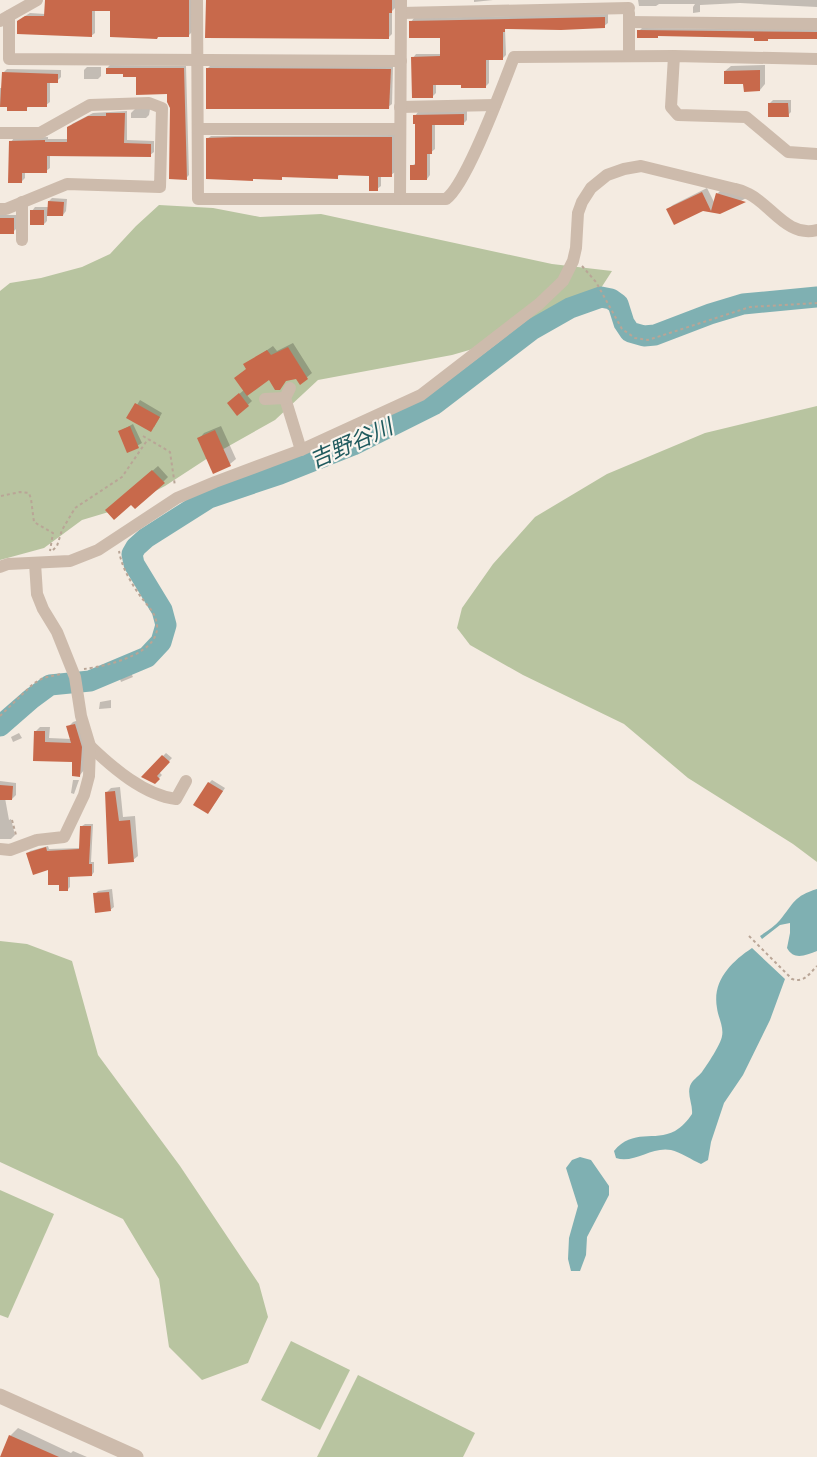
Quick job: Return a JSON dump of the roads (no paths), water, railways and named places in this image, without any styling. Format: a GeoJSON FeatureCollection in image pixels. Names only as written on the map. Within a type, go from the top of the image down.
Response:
{"type":"FeatureCollection","features":[{"type":"Feature","properties":{"kind":"street"},"geometry":{"type":"LineString","coordinates":[[37,0],[5,19],[9,59],[401,61]]}},
{"type":"Feature","properties":{"kind":"street"},"geometry":{"type":"LineString","coordinates":[[197,0],[198,200],[446,199],[452,194],[466,169],[514,57],[817,58]]}},
{"type":"Feature","properties":{"kind":"street"},"geometry":{"type":"LineString","coordinates":[[400,199],[401,0]]}},
{"type":"Feature","properties":{"kind":"street"},"geometry":{"type":"LineString","coordinates":[[401,13],[629,4],[629,56]]}},
{"type":"Feature","properties":{"kind":"street"},"geometry":{"type":"LineString","coordinates":[[629,21],[817,24]]}},
{"type":"Feature","properties":{"kind":"street"},"geometry":{"type":"LineString","coordinates":[[674,56],[671,107],[678,115],[746,117],[788,152],[817,154]]}},
{"type":"Feature","properties":{"kind":"street"},"geometry":{"type":"LineString","coordinates":[[0,133],[40,132],[90,105],[149,104],[162,108],[160,187],[67,184],[6,209],[0,209]]}},
{"type":"Feature","properties":{"kind":"street"},"geometry":{"type":"LineString","coordinates":[[400,107],[495,105]]}},
{"type":"Feature","properties":{"kind":"street"},"geometry":{"type":"LineString","coordinates":[[198,129],[400,129]]}},
{"type":"Feature","properties":{"kind":"street"},"geometry":{"type":"LineString","coordinates":[[0,567],[8,564],[70,561],[98,550],[177,498],[301,450],[421,394],[539,304],[563,281],[573,261],[576,248],[578,213],[591,188],[607,175],[641,166],[735,189],[749,194],[786,225],[801,230],[817,230]]}},
{"type":"Feature","properties":{"kind":"street"},"geometry":{"type":"LineString","coordinates":[[22,202],[22,240]]}},
{"type":"Feature","properties":{"kind":"street"},"geometry":{"type":"LineString","coordinates":[[265,399],[287,393],[301,450]]}},
{"type":"Feature","properties":{"kind":"street"},"geometry":{"type":"LineString","coordinates":[[0,849],[10,850],[37,840],[64,837],[84,795],[89,776],[90,746],[81,716],[74,678],[57,632],[37,594],[37,563]]}},
{"type":"Feature","properties":{"kind":"street"},"geometry":{"type":"LineString","coordinates":[[90,746],[114,768],[153,793],[176,799],[186,781]]}},
{"type":"Feature","properties":{"kind":"street"},"geometry":{"type":"LineString","coordinates":[[0,1396],[135,1457]]}},
{"type":"Feature","properties":{"kind":"water"},"geometry":{"type":"Polygon","coordinates":[[[817,889],[817,951],[800,956],[790,952],[787,948],[790,923],[780,925],[762,939],[760,936],[778,922],[795,901],[803,894],[817,889]]]}},
{"type":"Feature","properties":{"kind":"water"},"geometry":{"type":"Polygon","coordinates":[[[752,948],[785,979],[770,1020],[743,1075],[724,1103],[711,1142],[708,1160],[701,1164],[678,1152],[664,1149],[630,1159],[616,1158],[614,1151],[621,1144],[636,1137],[659,1136],[675,1131],[692,1114],[690,1086],[710,1060],[722,1036],[716,998],[717,989],[730,966],[752,948]]]}},
{"type":"Feature","properties":{"kind":"water"},"geometry":{"type":"Polygon","coordinates":[[[580,1157],[591,1160],[609,1186],[609,1195],[587,1237],[586,1255],[580,1271],[571,1271],[568,1259],[569,1238],[578,1206],[566,1168],[572,1160],[580,1157]]]}},
{"type":"Feature","properties":{"kind":"waterway","name":"吉野谷川"},"geometry":{"type":"LineString","coordinates":[[0,726],[50,685],[90,681],[147,657],[161,642],[166,625],[162,610],[134,564],[132,554],[146,538],[209,498],[280,474],[353,445],[435,404],[533,329],[570,308],[601,297],[611,299],[618,304],[624,323],[630,332],[644,336],[655,335],[743,304],[817,297]]}}]}
